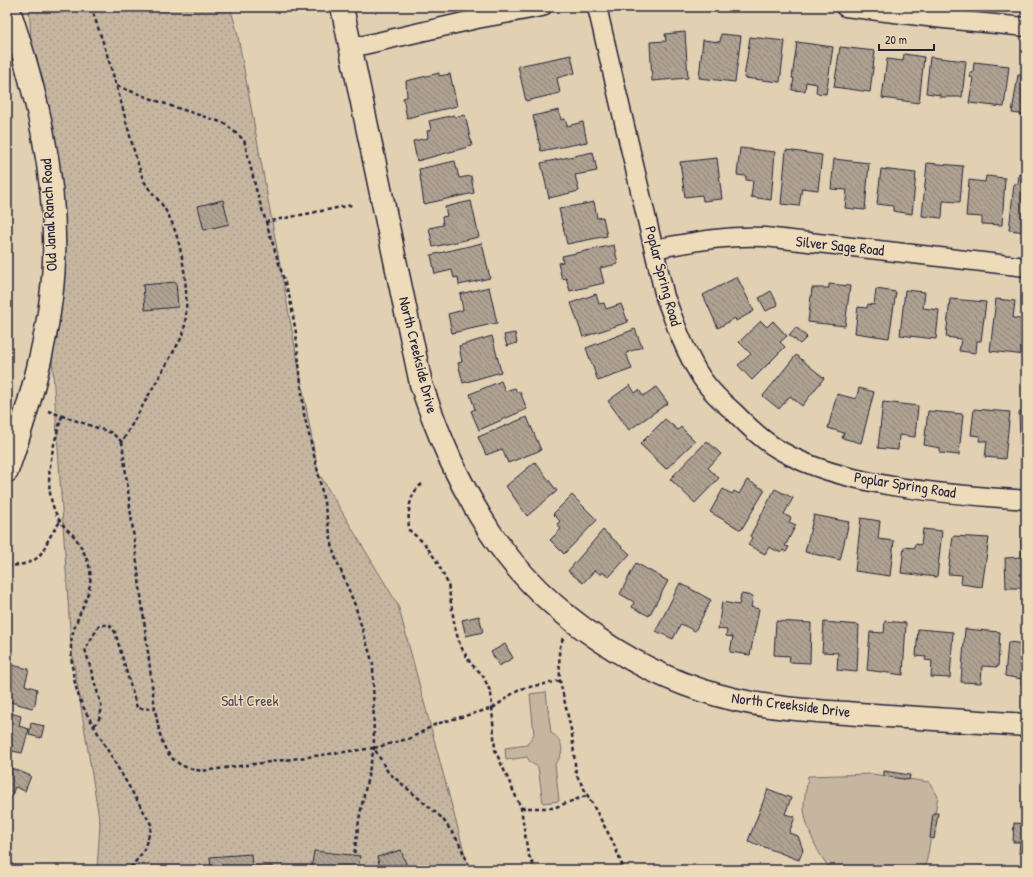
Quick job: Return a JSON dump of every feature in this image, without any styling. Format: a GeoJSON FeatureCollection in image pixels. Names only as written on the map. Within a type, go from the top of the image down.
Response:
{"type":"FeatureCollection","features":[{"type":"Feature","properties":{"kind":"street","name":"Old Janal Ranch Road"},"geometry":{"type":"LineString","coordinates":[[7,471],[39,365],[49,309],[54,261],[51,187],[37,102],[25,56],[8,7]]}},
{"type":"Feature","properties":{"kind":"street","name":"North Creekside Drive"},"geometry":{"type":"LineString","coordinates":[[342,7],[421,384],[439,436],[462,484],[491,533],[525,576],[575,621],[620,653],[650,670],[674,681],[737,700],[806,710],[1026,725]]}},
{"type":"Feature","properties":{"kind":"street"},"geometry":{"type":"LineString","coordinates":[[351,48],[477,19],[542,7]]}},
{"type":"Feature","properties":{"kind":"street","name":"Poplar Spring Road"},"geometry":{"type":"LineString","coordinates":[[597,7],[665,297],[681,339],[698,372],[718,399],[754,431],[776,447],[816,467],[844,476],[906,487],[1026,500]]}},
{"type":"Feature","properties":{"kind":"street"},"geometry":{"type":"LineString","coordinates":[[844,7],[1026,27]]}},
{"type":"Feature","properties":{"kind":"street","name":"Silver Sage Road"},"geometry":{"type":"LineString","coordinates":[[654,249],[718,237],[765,237],[1026,267]]}},
{"type":"Feature","properties":{"kind":"path"},"geometry":{"type":"LineString","coordinates":[[91,7],[116,85],[143,180],[160,201],[172,221],[186,283],[187,319],[183,335],[122,442],[155,709],[162,745],[169,755],[176,761],[194,770],[202,771],[374,748],[411,738],[436,724],[493,708],[519,690],[560,681]]}},
{"type":"Feature","properties":{"kind":"path"},"geometry":{"type":"LineString","coordinates":[[116,85],[171,106],[224,122],[244,140],[265,222],[290,299],[296,333],[304,414],[318,472],[334,554],[355,605],[373,664],[374,748],[360,814],[354,856]]}},
{"type":"Feature","properties":{"kind":"path"},"geometry":{"type":"LineString","coordinates":[[265,222],[352,205]]}},
{"type":"Feature","properties":{"kind":"path"},"geometry":{"type":"LineString","coordinates":[[28,405],[112,434],[122,442]]}},
{"type":"Feature","properties":{"kind":"path"},"geometry":{"type":"LineString","coordinates":[[62,416],[50,461],[50,483],[53,504],[60,522],[74,537],[85,554],[90,570],[90,588],[74,627],[71,646],[78,694],[94,726],[152,826],[143,852],[129,870]]}},
{"type":"Feature","properties":{"kind":"path"},"geometry":{"type":"LineString","coordinates":[[422,484],[418,486],[408,508],[409,530],[424,543],[436,560],[448,584],[455,628],[460,645],[471,664],[482,674],[491,693],[495,750],[521,808],[528,854],[536,870]]}},
{"type":"Feature","properties":{"kind":"path"},"geometry":{"type":"LineString","coordinates":[[7,566],[25,565],[37,559],[51,533],[60,522]]}},
{"type":"Feature","properties":{"kind":"path"},"geometry":{"type":"LineString","coordinates":[[575,621],[560,642],[559,650],[560,681],[572,734],[576,774],[613,842],[624,870]]}},
{"type":"Feature","properties":{"kind":"path"},"geometry":{"type":"LineString","coordinates":[[94,726],[99,719],[102,708],[85,649],[99,626],[109,624],[115,632],[136,708],[155,709]]}},
{"type":"Feature","properties":{"kind":"path"},"geometry":{"type":"LineString","coordinates":[[374,748],[388,772],[442,818],[458,841],[471,870]]}},
{"type":"Feature","properties":{"kind":"path"},"geometry":{"type":"LineString","coordinates":[[521,808],[553,808],[588,795]]}},
{"type":"Feature","properties":{"kind":"green space","name":"Salt Creek"},"geometry":{"type":"Polygon","coordinates":[[[29,7],[230,7],[237,31],[318,472],[398,605],[469,870],[97,870],[100,824],[71,646],[29,7]]]}},
{"type":"Feature","properties":{"kind":"green space"},"geometry":{"type":"Polygon","coordinates":[[[546,692],[551,733],[559,739],[562,752],[555,764],[559,801],[543,803],[538,767],[530,762],[527,757],[506,760],[505,748],[527,745],[534,734],[530,694],[546,692]]]}},
{"type":"Feature","properties":{"kind":"green space"},"geometry":{"type":"Polygon","coordinates":[[[872,774],[929,782],[938,796],[927,859],[923,870],[831,870],[818,850],[810,834],[805,818],[804,806],[808,776],[872,774]]]}},
{"type":"Feature","properties":{"kind":"building"},"geometry":{"type":"Polygon","coordinates":[[[685,32],[688,78],[652,81],[650,42],[666,41],[665,34],[685,32]]]}},
{"type":"Feature","properties":{"kind":"building"},"geometry":{"type":"Polygon","coordinates":[[[721,34],[741,36],[735,82],[699,78],[703,40],[720,42],[721,34]]]}},
{"type":"Feature","properties":{"kind":"building"},"geometry":{"type":"Polygon","coordinates":[[[750,37],[785,41],[780,82],[744,78],[750,37]]]}},
{"type":"Feature","properties":{"kind":"building"},"geometry":{"type":"Polygon","coordinates":[[[797,42],[833,47],[826,94],[816,93],[817,84],[806,82],[805,91],[792,90],[794,78],[792,78],[797,42]]]}},
{"type":"Feature","properties":{"kind":"building"},"geometry":{"type":"Polygon","coordinates":[[[840,47],[875,51],[870,92],[834,87],[840,47]]]}},
{"type":"Feature","properties":{"kind":"building"},"geometry":{"type":"Polygon","coordinates":[[[904,54],[924,57],[919,103],[882,98],[887,59],[903,61],[904,54]]]}},
{"type":"Feature","properties":{"kind":"building"},"geometry":{"type":"Polygon","coordinates":[[[571,55],[575,73],[557,78],[560,93],[526,101],[518,66],[571,55]]]}},
{"type":"Feature","properties":{"kind":"building"},"geometry":{"type":"Polygon","coordinates":[[[930,57],[966,61],[962,97],[940,97],[940,95],[926,93],[930,57]]]}},
{"type":"Feature","properties":{"kind":"building"},"geometry":{"type":"Polygon","coordinates":[[[974,62],[1009,66],[1004,107],[969,103],[973,78],[970,77],[970,72],[973,73],[974,62]]]}},
{"type":"Feature","properties":{"kind":"building"},"geometry":{"type":"Polygon","coordinates":[[[439,73],[439,76],[450,74],[457,106],[407,118],[403,98],[407,97],[406,81],[439,73]]]}},
{"type":"Feature","properties":{"kind":"building"},"geometry":{"type":"Polygon","coordinates":[[[1018,75],[1026,75],[1026,115],[1012,113],[1018,75]]]}},
{"type":"Feature","properties":{"kind":"building"},"geometry":{"type":"Polygon","coordinates":[[[559,110],[561,120],[565,119],[567,126],[583,122],[587,142],[541,151],[533,116],[559,110]]]}},
{"type":"Feature","properties":{"kind":"building"},"geometry":{"type":"Polygon","coordinates":[[[454,115],[455,117],[465,115],[472,146],[417,161],[413,141],[428,138],[427,131],[431,130],[429,121],[454,115]]]}},
{"type":"Feature","properties":{"kind":"building"},"geometry":{"type":"Polygon","coordinates":[[[740,148],[775,152],[771,200],[751,197],[753,181],[746,180],[746,176],[737,175],[740,148]]]}},
{"type":"Feature","properties":{"kind":"building"},"geometry":{"type":"Polygon","coordinates":[[[786,150],[822,155],[818,190],[802,188],[799,206],[781,204],[786,150]]]}},
{"type":"Feature","properties":{"kind":"building"},"geometry":{"type":"Polygon","coordinates":[[[593,152],[597,171],[575,175],[579,191],[549,198],[541,163],[593,152]]]}},
{"type":"Feature","properties":{"kind":"building"},"geometry":{"type":"Polygon","coordinates":[[[717,158],[722,199],[703,201],[702,195],[685,197],[680,162],[717,158]]]}},
{"type":"Feature","properties":{"kind":"building"},"geometry":{"type":"Polygon","coordinates":[[[834,159],[869,163],[865,210],[845,208],[847,190],[831,189],[834,159]]]}},
{"type":"Feature","properties":{"kind":"building"},"geometry":{"type":"Polygon","coordinates":[[[455,161],[459,178],[471,176],[474,193],[424,204],[419,169],[455,161]]]}},
{"type":"Feature","properties":{"kind":"building"},"geometry":{"type":"Polygon","coordinates":[[[927,163],[963,166],[960,202],[943,201],[942,218],[922,216],[927,163]]]}},
{"type":"Feature","properties":{"kind":"building"},"geometry":{"type":"Polygon","coordinates":[[[881,169],[916,173],[912,214],[893,211],[893,206],[877,204],[881,169]]]}},
{"type":"Feature","properties":{"kind":"building"},"geometry":{"type":"Polygon","coordinates":[[[1019,174],[1026,174],[1026,232],[1009,230],[1014,184],[1018,184],[1019,174]]]}},
{"type":"Feature","properties":{"kind":"building"},"geometry":{"type":"Polygon","coordinates":[[[986,176],[1005,178],[1002,225],[982,224],[982,217],[966,216],[969,180],[985,182],[986,176]]]}},
{"type":"Feature","properties":{"kind":"building"},"geometry":{"type":"Polygon","coordinates":[[[7,194],[9,194],[11,204],[8,204],[9,214],[7,214],[7,194]]]}},
{"type":"Feature","properties":{"kind":"building"},"geometry":{"type":"Polygon","coordinates":[[[223,200],[229,224],[204,230],[198,206],[223,200]]]}},
{"type":"Feature","properties":{"kind":"building"},"geometry":{"type":"Polygon","coordinates":[[[471,201],[479,237],[433,247],[429,228],[443,225],[442,217],[447,216],[445,207],[471,201]]]}},
{"type":"Feature","properties":{"kind":"building"},"geometry":{"type":"Polygon","coordinates":[[[594,202],[597,218],[603,217],[607,236],[567,244],[559,209],[594,202]]]}},
{"type":"Feature","properties":{"kind":"building"},"geometry":{"type":"Polygon","coordinates":[[[7,235],[10,236],[9,251],[7,251],[7,235]]]}},
{"type":"Feature","properties":{"kind":"building"},"geometry":{"type":"Polygon","coordinates":[[[482,243],[490,278],[459,285],[458,277],[454,278],[452,270],[435,274],[431,255],[482,243]]]}},
{"type":"Feature","properties":{"kind":"building"},"geometry":{"type":"Polygon","coordinates":[[[614,245],[618,264],[600,268],[604,283],[570,291],[566,278],[562,279],[558,263],[563,262],[562,256],[614,245]]]}},
{"type":"Feature","properties":{"kind":"building"},"geometry":{"type":"Polygon","coordinates":[[[737,277],[754,311],[736,321],[735,318],[718,328],[703,295],[737,277]]]}},
{"type":"Feature","properties":{"kind":"building"},"geometry":{"type":"Polygon","coordinates":[[[176,282],[178,307],[145,310],[143,285],[176,282]]]}},
{"type":"Feature","properties":{"kind":"building"},"geometry":{"type":"Polygon","coordinates":[[[829,284],[850,286],[845,326],[808,322],[812,288],[829,288],[829,284]]]}},
{"type":"Feature","properties":{"kind":"building"},"geometry":{"type":"Polygon","coordinates":[[[489,287],[497,323],[452,333],[448,314],[463,310],[460,294],[489,287]]]}},
{"type":"Feature","properties":{"kind":"building"},"geometry":{"type":"Polygon","coordinates":[[[876,289],[896,292],[889,338],[855,333],[858,307],[867,308],[868,304],[874,305],[876,289]]]}},
{"type":"Feature","properties":{"kind":"building"},"geometry":{"type":"Polygon","coordinates":[[[905,290],[925,292],[923,308],[939,310],[936,339],[900,335],[905,290]]]}},
{"type":"Feature","properties":{"kind":"building"},"geometry":{"type":"Polygon","coordinates":[[[771,291],[778,305],[766,311],[759,298],[771,291]]]}},
{"type":"Feature","properties":{"kind":"building"},"geometry":{"type":"Polygon","coordinates":[[[596,294],[599,304],[604,303],[606,309],[621,304],[628,322],[583,337],[571,303],[596,294]]]}},
{"type":"Feature","properties":{"kind":"building"},"geometry":{"type":"Polygon","coordinates":[[[950,299],[986,302],[981,341],[977,341],[976,353],[959,351],[961,339],[946,337],[950,299]]]}},
{"type":"Feature","properties":{"kind":"building"},"geometry":{"type":"Polygon","coordinates":[[[996,299],[1015,301],[1013,318],[1026,320],[1025,355],[990,351],[996,299]]]}},
{"type":"Feature","properties":{"kind":"building"},"geometry":{"type":"Polygon","coordinates":[[[761,321],[767,327],[773,321],[787,336],[780,342],[785,347],[752,380],[738,365],[751,354],[739,342],[761,321]]]}},
{"type":"Feature","properties":{"kind":"building"},"geometry":{"type":"Polygon","coordinates":[[[796,327],[807,337],[800,344],[789,335],[796,327]]]}},
{"type":"Feature","properties":{"kind":"building"},"geometry":{"type":"Polygon","coordinates":[[[635,329],[642,347],[626,353],[632,369],[598,381],[586,348],[635,329]]]}},
{"type":"Feature","properties":{"kind":"building"},"geometry":{"type":"Polygon","coordinates":[[[515,333],[517,343],[507,346],[504,335],[515,333]]]}},
{"type":"Feature","properties":{"kind":"building"},"geometry":{"type":"Polygon","coordinates":[[[492,336],[501,372],[463,383],[458,363],[462,362],[459,346],[492,336]]]}},
{"type":"Feature","properties":{"kind":"building"},"geometry":{"type":"Polygon","coordinates":[[[796,355],[824,378],[802,406],[790,396],[779,409],[763,396],[796,355]]]}},
{"type":"Feature","properties":{"kind":"building"},"geometry":{"type":"Polygon","coordinates":[[[501,381],[505,391],[515,388],[517,393],[520,392],[527,409],[479,430],[471,411],[475,409],[470,394],[501,381]]]}},
{"type":"Feature","properties":{"kind":"building"},"geometry":{"type":"Polygon","coordinates":[[[630,385],[635,393],[639,390],[643,396],[656,387],[668,403],[629,430],[608,401],[630,385]]]}},
{"type":"Feature","properties":{"kind":"building"},"geometry":{"type":"Polygon","coordinates":[[[859,388],[874,392],[861,443],[842,438],[844,433],[828,428],[837,394],[856,399],[859,388]]]}},
{"type":"Feature","properties":{"kind":"building"},"geometry":{"type":"Polygon","coordinates":[[[883,402],[918,406],[915,437],[899,435],[898,450],[878,448],[883,402]]]}},
{"type":"Feature","properties":{"kind":"building"},"geometry":{"type":"Polygon","coordinates":[[[974,409],[1010,412],[1005,459],[985,457],[987,441],[979,441],[980,436],[971,435],[974,409]]]}},
{"type":"Feature","properties":{"kind":"building"},"geometry":{"type":"Polygon","coordinates":[[[928,411],[963,414],[959,455],[940,453],[940,448],[924,445],[928,411]]]}},
{"type":"Feature","properties":{"kind":"building"},"geometry":{"type":"Polygon","coordinates":[[[1026,411],[1026,465],[1021,466],[1019,412],[1026,411]]]}},
{"type":"Feature","properties":{"kind":"building"},"geometry":{"type":"Polygon","coordinates":[[[527,417],[541,450],[508,463],[502,449],[486,455],[478,437],[527,417]]]}},
{"type":"Feature","properties":{"kind":"building"},"geometry":{"type":"Polygon","coordinates":[[[665,419],[678,430],[681,427],[695,441],[666,469],[640,444],[665,419]]]}},
{"type":"Feature","properties":{"kind":"building"},"geometry":{"type":"Polygon","coordinates":[[[707,441],[721,454],[708,468],[719,478],[695,503],[670,479],[707,441]]]}},
{"type":"Feature","properties":{"kind":"building"},"geometry":{"type":"Polygon","coordinates":[[[535,462],[557,491],[527,516],[506,486],[535,462]]]}},
{"type":"Feature","properties":{"kind":"building"},"geometry":{"type":"Polygon","coordinates":[[[747,480],[765,490],[741,530],[710,512],[723,489],[732,494],[734,491],[739,494],[747,480]]]}},
{"type":"Feature","properties":{"kind":"building"},"geometry":{"type":"Polygon","coordinates":[[[775,489],[793,498],[784,514],[791,518],[789,522],[796,525],[785,546],[789,547],[786,552],[783,550],[781,553],[769,547],[765,554],[748,545],[752,538],[750,536],[775,489]]]}},
{"type":"Feature","properties":{"kind":"building"},"geometry":{"type":"Polygon","coordinates":[[[572,495],[597,520],[564,554],[550,540],[561,529],[557,524],[560,521],[553,514],[572,495]]]}},
{"type":"Feature","properties":{"kind":"building"},"geometry":{"type":"Polygon","coordinates":[[[814,515],[849,522],[840,560],[805,552],[814,515]]]}},
{"type":"Feature","properties":{"kind":"building"},"geometry":{"type":"Polygon","coordinates":[[[861,518],[880,521],[878,539],[894,541],[890,576],[855,571],[861,518]]]}},
{"type":"Feature","properties":{"kind":"building"},"geometry":{"type":"Polygon","coordinates":[[[923,529],[942,531],[937,577],[901,573],[904,547],[914,548],[915,544],[921,545],[923,529]]]}},
{"type":"Feature","properties":{"kind":"building"},"geometry":{"type":"Polygon","coordinates":[[[603,530],[630,554],[609,577],[603,572],[601,575],[595,570],[583,583],[568,571],[603,530]]]}},
{"type":"Feature","properties":{"kind":"building"},"geometry":{"type":"Polygon","coordinates":[[[953,536],[989,538],[982,587],[961,584],[962,575],[948,574],[953,536]]]}},
{"type":"Feature","properties":{"kind":"building"},"geometry":{"type":"Polygon","coordinates":[[[1021,540],[1026,540],[1026,600],[1023,600],[1022,588],[1006,588],[1005,558],[1022,557],[1021,540]]]}},
{"type":"Feature","properties":{"kind":"building"},"geometry":{"type":"Polygon","coordinates":[[[636,563],[668,581],[649,616],[632,607],[634,602],[620,594],[636,563]]]}},
{"type":"Feature","properties":{"kind":"building"},"geometry":{"type":"Polygon","coordinates":[[[680,583],[711,600],[695,631],[681,624],[673,639],[656,631],[680,583]]]}},
{"type":"Feature","properties":{"kind":"building"},"geometry":{"type":"Polygon","coordinates":[[[741,594],[753,596],[751,607],[759,609],[750,655],[730,652],[733,637],[726,636],[727,630],[718,629],[722,602],[739,605],[741,594]]]}},
{"type":"Feature","properties":{"kind":"building"},"geometry":{"type":"Polygon","coordinates":[[[479,616],[483,632],[466,636],[462,620],[479,616]]]}},
{"type":"Feature","properties":{"kind":"building"},"geometry":{"type":"Polygon","coordinates":[[[776,621],[811,623],[810,663],[789,662],[790,656],[774,655],[776,621]]]}},
{"type":"Feature","properties":{"kind":"building"},"geometry":{"type":"Polygon","coordinates":[[[885,621],[906,623],[903,675],[867,670],[870,632],[884,633],[885,621]]]}},
{"type":"Feature","properties":{"kind":"building"},"geometry":{"type":"Polygon","coordinates":[[[824,622],[859,625],[857,672],[837,670],[838,653],[822,652],[824,622]]]}},
{"type":"Feature","properties":{"kind":"building"},"geometry":{"type":"Polygon","coordinates":[[[918,629],[953,632],[950,678],[931,677],[932,661],[925,660],[926,657],[916,656],[918,629]]]}},
{"type":"Feature","properties":{"kind":"building"},"geometry":{"type":"Polygon","coordinates":[[[965,629],[1000,632],[998,667],[982,666],[981,683],[961,682],[965,629]]]}},
{"type":"Feature","properties":{"kind":"building"},"geometry":{"type":"Polygon","coordinates":[[[1008,642],[1026,644],[1026,684],[1021,684],[1022,679],[1005,676],[1008,642]]]}},
{"type":"Feature","properties":{"kind":"building"},"geometry":{"type":"Polygon","coordinates":[[[505,644],[513,658],[499,666],[491,652],[505,644]]]}},
{"type":"Feature","properties":{"kind":"building"},"geometry":{"type":"Polygon","coordinates":[[[7,664],[29,669],[25,685],[37,689],[35,705],[32,708],[7,701],[7,664]]]}},
{"type":"Feature","properties":{"kind":"building"},"geometry":{"type":"Polygon","coordinates":[[[7,712],[21,716],[19,726],[29,729],[22,753],[7,750],[7,712]]]}},
{"type":"Feature","properties":{"kind":"building"},"geometry":{"type":"Polygon","coordinates":[[[31,723],[44,726],[41,738],[29,735],[31,723]]]}},
{"type":"Feature","properties":{"kind":"building"},"geometry":{"type":"Polygon","coordinates":[[[7,766],[31,776],[25,791],[15,787],[8,805],[7,766]]]}},
{"type":"Feature","properties":{"kind":"building"},"geometry":{"type":"Polygon","coordinates":[[[884,771],[910,775],[909,780],[884,776],[884,771]]]}},
{"type":"Feature","properties":{"kind":"building"},"geometry":{"type":"Polygon","coordinates":[[[1026,785],[1026,816],[1023,815],[1026,785]]]}},
{"type":"Feature","properties":{"kind":"building"},"geometry":{"type":"Polygon","coordinates":[[[768,789],[791,798],[785,814],[795,817],[789,833],[798,836],[803,850],[799,860],[748,841],[768,789]]]}},
{"type":"Feature","properties":{"kind":"building"},"geometry":{"type":"Polygon","coordinates":[[[933,813],[938,813],[934,839],[930,838],[933,813]]]}},
{"type":"Feature","properties":{"kind":"building"},"geometry":{"type":"Polygon","coordinates":[[[1014,823],[1026,824],[1026,855],[1019,854],[1020,842],[1013,842],[1014,823]]]}},
{"type":"Feature","properties":{"kind":"building"},"geometry":{"type":"Polygon","coordinates":[[[401,850],[408,870],[381,870],[377,857],[401,850]]]}},
{"type":"Feature","properties":{"kind":"building"},"geometry":{"type":"Polygon","coordinates":[[[314,851],[360,856],[358,870],[311,870],[314,851]]]}},
{"type":"Feature","properties":{"kind":"building"},"geometry":{"type":"Polygon","coordinates":[[[251,854],[252,867],[272,866],[272,870],[193,870],[211,869],[210,857],[251,854]]]}},
{"type":"Feature","properties":{"kind":"building"},"geometry":{"type":"Polygon","coordinates":[[[1017,867],[1026,868],[1026,870],[1017,870],[1017,867]]]}}]}
